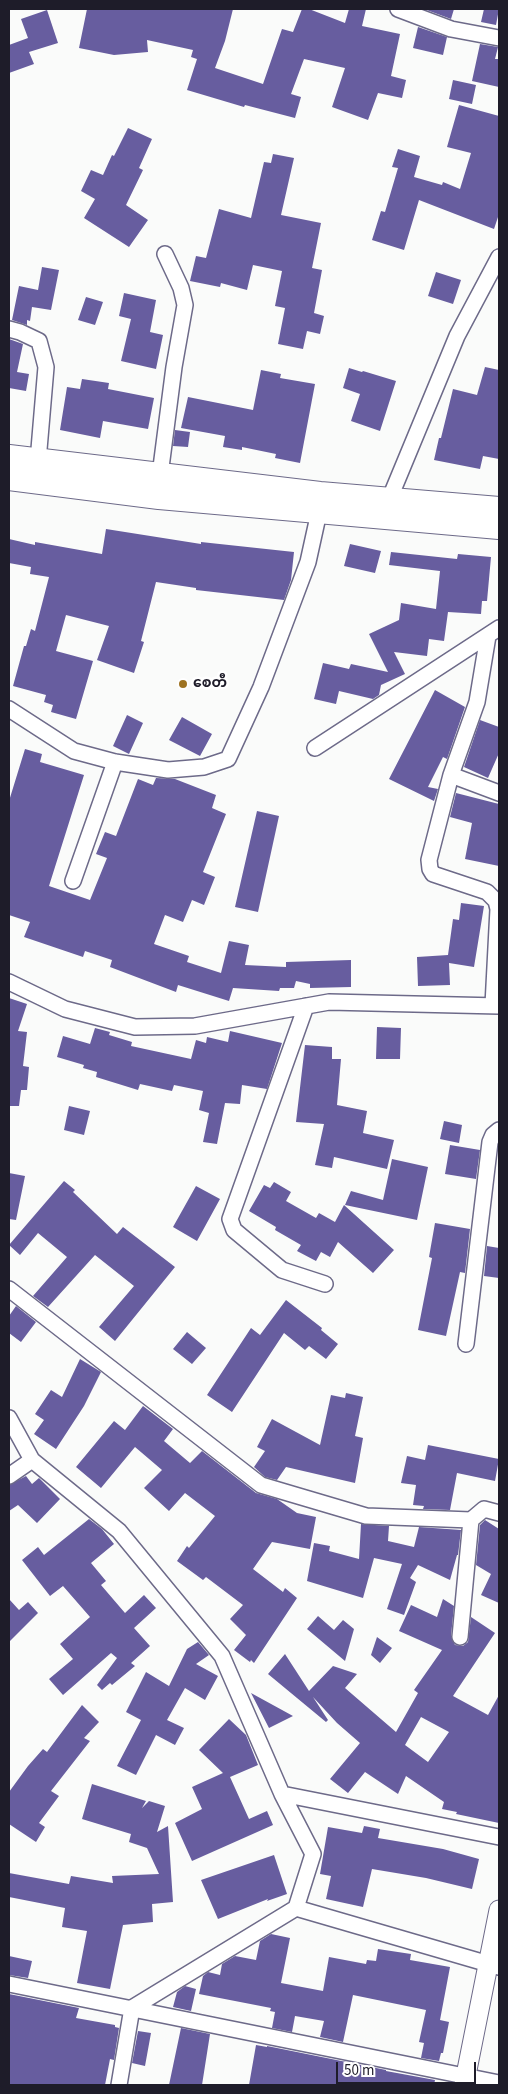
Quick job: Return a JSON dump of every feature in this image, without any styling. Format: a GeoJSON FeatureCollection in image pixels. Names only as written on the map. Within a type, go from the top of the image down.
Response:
{"type":"FeatureCollection","features":[{"type":"Feature","properties":{"kind":"main road"},"geometry":{"type":"LineString","coordinates":[[9,457],[160,476],[389,500],[499,509]]}},
{"type":"Feature","properties":{"kind":"main road"},"geometry":{"type":"LineString","coordinates":[[9,478],[158,497],[499,527]]}},
{"type":"Feature","properties":{"kind":"street"},"geometry":{"type":"LineString","coordinates":[[398,9],[451,29],[499,38]]}},
{"type":"Feature","properties":{"kind":"street"},"geometry":{"type":"LineString","coordinates":[[160,476],[174,367],[185,305],[181,288],[165,254]]}},
{"type":"Feature","properties":{"kind":"street"},"geometry":{"type":"LineString","coordinates":[[389,500],[457,336],[499,257]]}},
{"type":"Feature","properties":{"kind":"street"},"geometry":{"type":"LineString","coordinates":[[9,329],[39,341],[46,367],[38,461]]}},
{"type":"Feature","properties":{"kind":"street"},"geometry":{"type":"LineString","coordinates":[[9,709],[74,751],[115,762],[168,770],[204,767],[228,759],[261,687],[308,562],[319,512]]}},
{"type":"Feature","properties":{"kind":"street"},"geometry":{"type":"LineString","coordinates":[[316,748],[494,632]]}},
{"type":"Feature","properties":{"kind":"street"},"geometry":{"type":"LineString","coordinates":[[9,982],[66,1009],[135,1027],[195,1026],[330,1002],[496,1005],[498,910],[496,901],[487,892],[432,874],[429,860],[451,775],[477,702],[494,632]]}},
{"type":"Feature","properties":{"kind":"street"},"geometry":{"type":"LineString","coordinates":[[73,881],[115,762]]}},
{"type":"Feature","properties":{"kind":"street"},"geometry":{"type":"LineString","coordinates":[[451,775],[499,793]]}},
{"type":"Feature","properties":{"kind":"street"},"geometry":{"type":"LineString","coordinates":[[306,1006],[230,1219],[234,1230],[282,1270],[326,1284]]}},
{"type":"Feature","properties":{"kind":"street"},"geometry":{"type":"LineString","coordinates":[[466,1344],[490,1142],[493,1135],[499,1130]]}},
{"type":"Feature","properties":{"kind":"street"},"geometry":{"type":"LineString","coordinates":[[9,1289],[261,1485],[366,1516],[471,1520],[484,1509],[499,1513]]}},
{"type":"Feature","properties":{"kind":"street"},"geometry":{"type":"LineString","coordinates":[[9,1418],[32,1460],[119,1531],[222,1656],[282,1794],[313,1854],[296,1908],[132,2008],[119,2085]]}},
{"type":"Feature","properties":{"kind":"street"},"geometry":{"type":"LineString","coordinates":[[9,1476],[32,1460]]}},
{"type":"Feature","properties":{"kind":"street"},"geometry":{"type":"LineString","coordinates":[[460,1637],[471,1520]]}},
{"type":"Feature","properties":{"kind":"street"},"geometry":{"type":"LineString","coordinates":[[282,1794],[499,1837]]}},
{"type":"Feature","properties":{"kind":"street"},"geometry":{"type":"LineString","coordinates":[[296,1908],[493,1965]]}},
{"type":"Feature","properties":{"kind":"street"},"geometry":{"type":"LineString","coordinates":[[465,2081],[493,1965],[499,1910]]}},
{"type":"Feature","properties":{"kind":"street"},"geometry":{"type":"LineString","coordinates":[[9,1984],[132,2008],[465,2081],[499,2083]]}},
{"type":"Feature","properties":{"kind":"building"},"geometry":{"type":"Polygon","coordinates":[[[87,9],[233,9],[225,41],[215,68],[263,84],[282,29],[293,32],[302,9],[309,9],[345,23],[349,9],[366,9],[362,26],[400,34],[391,76],[406,80],[402,98],[378,93],[368,120],[332,107],[345,68],[304,59],[291,94],[301,97],[295,118],[245,105],[244,107],[187,90],[197,59],[191,57],[193,50],[147,40],[148,52],[114,55],[79,48],[87,9]]]}},
{"type":"Feature","properties":{"kind":"building"},"geometry":{"type":"Polygon","coordinates":[[[424,9],[454,9],[451,19],[424,9]]]}},
{"type":"Feature","properties":{"kind":"building"},"geometry":{"type":"Polygon","coordinates":[[[484,9],[499,9],[496,25],[481,22],[484,9]]]}},
{"type":"Feature","properties":{"kind":"building"},"geometry":{"type":"Polygon","coordinates":[[[47,10],[58,43],[29,52],[34,64],[9,73],[9,45],[28,38],[21,19],[47,10]]]}},
{"type":"Feature","properties":{"kind":"building"},"geometry":{"type":"Polygon","coordinates":[[[418,27],[447,37],[443,55],[413,48],[418,27]]]}},
{"type":"Feature","properties":{"kind":"building"},"geometry":{"type":"Polygon","coordinates":[[[480,44],[498,47],[495,59],[499,59],[499,87],[472,81],[480,44]]]}},
{"type":"Feature","properties":{"kind":"building"},"geometry":{"type":"Polygon","coordinates":[[[453,80],[476,85],[472,104],[449,99],[453,80]]]}},
{"type":"Feature","properties":{"kind":"building"},"geometry":{"type":"Polygon","coordinates":[[[459,105],[499,116],[499,214],[494,229],[419,200],[404,250],[372,240],[381,211],[385,212],[398,168],[392,167],[398,149],[420,156],[414,177],[442,185],[443,182],[460,189],[471,153],[447,147],[459,105]]]}},
{"type":"Feature","properties":{"kind":"building"},"geometry":{"type":"Polygon","coordinates":[[[128,128],[152,139],[139,168],[143,170],[126,205],[148,220],[129,247],[84,218],[95,199],[81,191],[91,170],[103,175],[128,128]]]}},
{"type":"Feature","properties":{"kind":"building"},"geometry":{"type":"Polygon","coordinates":[[[273,154],[294,158],[281,215],[321,223],[312,268],[322,270],[314,313],[324,316],[320,334],[307,331],[303,349],[278,344],[285,308],[275,306],[282,271],[253,265],[247,290],[221,283],[220,287],[190,281],[196,256],[206,258],[219,209],[251,218],[264,162],[271,163],[273,154]]]}},
{"type":"Feature","properties":{"kind":"building"},"geometry":{"type":"Polygon","coordinates":[[[42,267],[59,270],[51,310],[32,307],[30,321],[27,320],[27,325],[12,320],[19,286],[38,290],[42,267]]]}},
{"type":"Feature","properties":{"kind":"building"},"geometry":{"type":"Polygon","coordinates":[[[436,272],[461,280],[453,304],[428,296],[436,272]]]}},
{"type":"Feature","properties":{"kind":"building"},"geometry":{"type":"Polygon","coordinates":[[[124,293],[156,300],[150,332],[163,335],[156,369],[121,361],[131,319],[119,316],[124,293]]]}},
{"type":"Feature","properties":{"kind":"building"},"geometry":{"type":"Polygon","coordinates":[[[86,297],[103,302],[95,325],[78,320],[86,297]]]}},
{"type":"Feature","properties":{"kind":"building"},"geometry":{"type":"Polygon","coordinates":[[[9,339],[23,344],[17,372],[29,374],[26,391],[9,388],[9,339]]]}},
{"type":"Feature","properties":{"kind":"building"},"geometry":{"type":"Polygon","coordinates":[[[485,367],[499,370],[499,459],[483,456],[480,469],[434,460],[453,389],[477,395],[485,367]]]}},
{"type":"Feature","properties":{"kind":"building"},"geometry":{"type":"Polygon","coordinates":[[[349,368],[396,381],[380,431],[351,421],[360,394],[343,388],[349,368]]]}},
{"type":"Feature","properties":{"kind":"building"},"geometry":{"type":"Polygon","coordinates":[[[261,370],[281,374],[280,378],[315,384],[300,463],[275,458],[276,454],[242,447],[242,450],[223,447],[225,436],[181,428],[188,397],[253,410],[261,370]]]}},
{"type":"Feature","properties":{"kind":"building"},"geometry":{"type":"Polygon","coordinates":[[[82,379],[109,383],[108,389],[154,398],[148,429],[103,421],[100,438],[60,430],[67,387],[80,389],[82,379]]]}},
{"type":"Feature","properties":{"kind":"building"},"geometry":{"type":"Polygon","coordinates":[[[175,430],[190,432],[188,447],[173,446],[175,430]]]}},
{"type":"Feature","properties":{"kind":"building"},"geometry":{"type":"Polygon","coordinates":[[[106,529],[201,544],[201,542],[294,552],[291,580],[284,600],[196,590],[196,588],[156,582],[141,641],[144,642],[134,673],[97,660],[109,626],[66,615],[56,651],[93,661],[76,719],[51,712],[53,705],[44,702],[46,695],[13,686],[24,646],[26,646],[31,629],[35,631],[49,577],[30,574],[31,567],[9,563],[9,539],[35,545],[35,542],[102,554],[106,529]]]}},
{"type":"Feature","properties":{"kind":"building"},"geometry":{"type":"Polygon","coordinates":[[[350,544],[381,551],[375,573],[344,566],[350,544]]]}},
{"type":"Feature","properties":{"kind":"building"},"geometry":{"type":"Polygon","coordinates":[[[391,552],[457,559],[458,554],[491,557],[487,601],[482,601],[481,614],[448,612],[444,641],[429,639],[427,656],[394,652],[405,674],[381,685],[379,695],[373,699],[339,691],[336,704],[314,699],[323,663],[349,669],[351,664],[388,672],[369,634],[399,620],[401,603],[436,609],[440,571],[389,565],[391,552]]]}},
{"type":"Feature","properties":{"kind":"building"},"geometry":{"type":"Polygon","coordinates":[[[435,690],[465,707],[447,759],[443,757],[428,787],[438,789],[434,801],[389,779],[435,690]]]}},
{"type":"Feature","properties":{"kind":"building"},"geometry":{"type":"Polygon","coordinates":[[[127,715],[143,723],[129,754],[113,746],[127,715]]]}},
{"type":"Feature","properties":{"kind":"building"},"geometry":{"type":"Polygon","coordinates":[[[182,717],[212,734],[200,756],[169,740],[182,717]]]}},
{"type":"Feature","properties":{"kind":"building"},"geometry":{"type":"Polygon","coordinates":[[[480,720],[499,727],[499,753],[488,778],[464,767],[480,720]]]}},
{"type":"Feature","properties":{"kind":"building"},"geometry":{"type":"Polygon","coordinates":[[[25,749],[42,754],[40,762],[84,775],[49,886],[90,900],[107,858],[96,854],[105,832],[116,836],[138,779],[153,785],[156,778],[175,779],[216,795],[212,808],[226,814],[203,872],[215,877],[204,905],[192,900],[183,922],[165,915],[154,944],[189,956],[187,962],[221,973],[229,941],[249,945],[245,965],[286,967],[286,962],[351,960],[351,987],[310,988],[310,984],[296,981],[294,988],[280,988],[279,991],[233,988],[229,1001],[178,985],[176,992],[110,967],[112,960],[85,951],[83,957],[24,937],[30,922],[9,915],[9,801],[25,749]]]}},
{"type":"Feature","properties":{"kind":"building"},"geometry":{"type":"Polygon","coordinates":[[[456,793],[499,804],[499,866],[465,859],[472,823],[450,817],[456,793]]]}},
{"type":"Feature","properties":{"kind":"building"},"geometry":{"type":"Polygon","coordinates":[[[257,811],[279,816],[258,912],[235,907],[257,811]]]}},
{"type":"Feature","properties":{"kind":"building"},"geometry":{"type":"Polygon","coordinates":[[[461,903],[484,906],[474,967],[449,963],[450,985],[418,986],[417,957],[448,955],[453,919],[459,920],[461,903]]]}},
{"type":"Feature","properties":{"kind":"building"},"geometry":{"type":"Polygon","coordinates":[[[9,998],[27,1004],[18,1031],[27,1032],[23,1066],[29,1067],[27,1090],[21,1090],[19,1106],[9,1106],[9,998]]]}},
{"type":"Feature","properties":{"kind":"building"},"geometry":{"type":"Polygon","coordinates":[[[377,1027],[401,1028],[400,1059],[376,1059],[377,1027]]]}},
{"type":"Feature","properties":{"kind":"building"},"geometry":{"type":"Polygon","coordinates":[[[95,1028],[110,1032],[109,1035],[132,1042],[131,1046],[191,1059],[196,1040],[206,1043],[207,1037],[228,1042],[230,1031],[282,1043],[267,1089],[242,1085],[240,1104],[225,1103],[217,1144],[203,1142],[209,1113],[199,1110],[203,1091],[174,1085],[172,1091],[140,1084],[138,1090],[96,1077],[97,1072],[83,1068],[84,1065],[57,1057],[63,1036],[90,1044],[95,1028]]]}},
{"type":"Feature","properties":{"kind":"building"},"geometry":{"type":"Polygon","coordinates":[[[305,1045],[332,1047],[332,1059],[341,1059],[337,1105],[367,1111],[363,1133],[394,1140],[387,1169],[334,1157],[332,1168],[315,1165],[324,1124],[296,1122],[305,1045]]]}},
{"type":"Feature","properties":{"kind":"building"},"geometry":{"type":"Polygon","coordinates":[[[69,1106],[90,1111],[84,1135],[64,1130],[69,1106]]]}},
{"type":"Feature","properties":{"kind":"building"},"geometry":{"type":"Polygon","coordinates":[[[444,1121],[462,1125],[459,1143],[440,1139],[444,1121]]]}},
{"type":"Feature","properties":{"kind":"building"},"geometry":{"type":"Polygon","coordinates":[[[450,1145],[480,1150],[476,1179],[445,1174],[450,1145]]]}},
{"type":"Feature","properties":{"kind":"building"},"geometry":{"type":"Polygon","coordinates":[[[392,1159],[428,1167],[417,1220],[345,1205],[351,1191],[383,1200],[392,1159]]]}},
{"type":"Feature","properties":{"kind":"building"},"geometry":{"type":"Polygon","coordinates":[[[9,1173],[25,1176],[16,1220],[9,1219],[9,1173]]]}},
{"type":"Feature","properties":{"kind":"building"},"geometry":{"type":"Polygon","coordinates":[[[64,1181],[117,1234],[123,1227],[175,1267],[115,1341],[99,1327],[134,1286],[95,1255],[48,1307],[33,1296],[67,1257],[38,1233],[20,1255],[9,1245],[64,1181]]]}},
{"type":"Feature","properties":{"kind":"building"},"geometry":{"type":"Polygon","coordinates":[[[274,1182],[291,1192],[286,1201],[316,1218],[319,1213],[335,1222],[344,1205],[394,1250],[373,1273],[338,1242],[330,1257],[321,1252],[316,1261],[297,1251],[301,1245],[275,1230],[276,1227],[249,1211],[264,1185],[270,1188],[274,1182]]]}},
{"type":"Feature","properties":{"kind":"building"},"geometry":{"type":"Polygon","coordinates":[[[196,1186],[220,1199],[197,1241],[173,1227],[196,1186]]]}},
{"type":"Feature","properties":{"kind":"building"},"geometry":{"type":"Polygon","coordinates":[[[435,1223],[470,1229],[465,1273],[460,1272],[446,1336],[418,1330],[432,1258],[429,1257],[435,1223]]]}},
{"type":"Feature","properties":{"kind":"building"},"geometry":{"type":"Polygon","coordinates":[[[487,1246],[499,1248],[499,1278],[484,1276],[487,1246]]]}},
{"type":"Feature","properties":{"kind":"building"},"geometry":{"type":"Polygon","coordinates":[[[286,1300],[322,1328],[321,1330],[338,1344],[326,1359],[309,1346],[305,1350],[284,1333],[232,1412],[207,1395],[251,1328],[260,1335],[286,1300]]]}},
{"type":"Feature","properties":{"kind":"building"},"geometry":{"type":"Polygon","coordinates":[[[16,1306],[36,1322],[21,1342],[9,1333],[9,1316],[16,1306]]]}},
{"type":"Feature","properties":{"kind":"building"},"geometry":{"type":"Polygon","coordinates":[[[187,1332],[206,1348],[192,1364],[173,1349],[187,1332]]]}},
{"type":"Feature","properties":{"kind":"building"},"geometry":{"type":"Polygon","coordinates":[[[80,1359],[101,1372],[84,1406],[56,1449],[34,1434],[44,1420],[35,1414],[51,1390],[62,1397],[80,1359]]]}},
{"type":"Feature","properties":{"kind":"building"},"geometry":{"type":"Polygon","coordinates":[[[346,1393],[363,1397],[355,1436],[363,1438],[355,1483],[286,1467],[277,1480],[265,1477],[254,1467],[265,1451],[257,1447],[272,1419],[320,1445],[331,1395],[345,1398],[346,1393]]]}},
{"type":"Feature","properties":{"kind":"building"},"geometry":{"type":"Polygon","coordinates":[[[143,1406],[173,1429],[164,1441],[190,1463],[202,1451],[256,1493],[277,1499],[297,1513],[316,1517],[310,1549],[272,1542],[253,1569],[283,1592],[285,1588],[297,1598],[254,1663],[234,1650],[246,1635],[230,1619],[243,1605],[206,1577],[203,1580],[177,1561],[187,1546],[189,1548],[215,1516],[185,1493],[169,1511],[144,1488],[162,1470],[135,1447],[101,1488],[76,1467],[114,1421],[125,1430],[143,1406]]]}},
{"type":"Feature","properties":{"kind":"building"},"geometry":{"type":"Polygon","coordinates":[[[428,1445],[499,1459],[495,1481],[457,1473],[450,1510],[423,1509],[424,1506],[413,1505],[416,1485],[401,1483],[407,1456],[425,1460],[428,1445]]]}},
{"type":"Feature","properties":{"kind":"building"},"geometry":{"type":"Polygon","coordinates":[[[26,1476],[32,1484],[39,1478],[60,1499],[37,1523],[18,1505],[9,1511],[9,1485],[26,1476]]]}},
{"type":"Feature","properties":{"kind":"building"},"geometry":{"type":"Polygon","coordinates":[[[89,1519],[102,1529],[114,1544],[91,1563],[106,1581],[101,1585],[125,1613],[144,1595],[156,1608],[134,1628],[150,1646],[131,1663],[135,1666],[112,1685],[110,1683],[102,1690],[97,1685],[117,1658],[111,1653],[63,1695],[49,1679],[73,1659],[60,1644],[90,1617],[63,1586],[50,1596],[22,1560],[38,1547],[44,1555],[89,1519]]]}},
{"type":"Feature","properties":{"kind":"building"},"geometry":{"type":"Polygon","coordinates":[[[485,1520],[499,1529],[499,1603],[481,1595],[491,1574],[476,1565],[480,1525],[485,1520]]]}},
{"type":"Feature","properties":{"kind":"building"},"geometry":{"type":"Polygon","coordinates":[[[361,1524],[389,1526],[388,1541],[414,1547],[419,1527],[461,1530],[458,1555],[450,1580],[418,1565],[410,1578],[416,1582],[404,1615],[387,1609],[402,1564],[374,1558],[363,1598],[307,1581],[314,1543],[330,1546],[329,1551],[359,1559],[361,1524]]]}},
{"type":"Feature","properties":{"kind":"building"},"geometry":{"type":"Polygon","coordinates":[[[9,1599],[19,1610],[28,1602],[38,1613],[9,1642],[9,1599]]]}},
{"type":"Feature","properties":{"kind":"building"},"geometry":{"type":"Polygon","coordinates":[[[443,1599],[454,1606],[451,1636],[455,1645],[463,1646],[468,1642],[471,1617],[495,1633],[453,1696],[488,1715],[499,1695],[499,1823],[456,1814],[457,1812],[442,1809],[444,1802],[406,1776],[398,1794],[365,1772],[348,1793],[330,1779],[360,1743],[337,1723],[313,1697],[328,1720],[326,1722],[268,1674],[285,1654],[309,1691],[333,1666],[357,1674],[345,1688],[396,1732],[418,1693],[414,1690],[442,1650],[399,1631],[411,1605],[437,1617],[443,1599]],[[421,1717],[405,1745],[428,1762],[449,1732],[421,1717]]]}},
{"type":"Feature","properties":{"kind":"building"},"geometry":{"type":"Polygon","coordinates":[[[318,1616],[334,1630],[343,1620],[354,1629],[345,1661],[307,1629],[318,1616]]]}},
{"type":"Feature","properties":{"kind":"building"},"geometry":{"type":"Polygon","coordinates":[[[377,1637],[392,1648],[380,1663],[371,1655],[377,1637]]]}},
{"type":"Feature","properties":{"kind":"building"},"geometry":{"type":"Polygon","coordinates":[[[198,1642],[209,1655],[196,1664],[218,1676],[205,1700],[185,1688],[167,1720],[184,1728],[175,1745],[156,1735],[136,1775],[117,1766],[141,1720],[126,1712],[146,1672],[169,1686],[187,1649],[198,1642]]]}},
{"type":"Feature","properties":{"kind":"building"},"geometry":{"type":"Polygon","coordinates":[[[251,1693],[293,1716],[269,1728],[251,1693]]]}},
{"type":"Feature","properties":{"kind":"building"},"geometry":{"type":"Polygon","coordinates":[[[82,1705],[99,1722],[84,1738],[90,1741],[51,1791],[59,1796],[39,1823],[45,1827],[36,1842],[9,1824],[9,1792],[43,1749],[47,1752],[82,1705]]]}},
{"type":"Feature","properties":{"kind":"building"},"geometry":{"type":"Polygon","coordinates":[[[229,1719],[246,1735],[258,1765],[230,1777],[249,1819],[267,1811],[273,1825],[192,1861],[175,1823],[202,1809],[192,1787],[223,1773],[199,1750],[229,1719]]]}},
{"type":"Feature","properties":{"kind":"building"},"geometry":{"type":"Polygon","coordinates":[[[92,1784],[146,1801],[142,1808],[149,1801],[165,1806],[157,1832],[168,1826],[173,1902],[152,1904],[153,1922],[123,1925],[110,1989],[77,1983],[87,1931],[62,1927],[65,1908],[9,1897],[9,1873],[69,1884],[71,1876],[113,1883],[112,1876],[159,1874],[147,1848],[129,1842],[131,1834],[82,1819],[92,1784]]]}},
{"type":"Feature","properties":{"kind":"building"},"geometry":{"type":"Polygon","coordinates":[[[364,1826],[380,1829],[378,1838],[443,1849],[479,1859],[472,1889],[426,1878],[372,1869],[363,1907],[326,1899],[331,1876],[320,1874],[328,1827],[362,1833],[364,1826]]]}},
{"type":"Feature","properties":{"kind":"building"},"geometry":{"type":"Polygon","coordinates":[[[274,1855],[287,1894],[267,1901],[268,1899],[218,1919],[201,1880],[274,1855]]]}},
{"type":"Feature","properties":{"kind":"building"},"geometry":{"type":"Polygon","coordinates":[[[271,1934],[290,1938],[281,1983],[323,1991],[329,1957],[366,1964],[367,1960],[376,1961],[378,1949],[411,1954],[410,1960],[450,1967],[440,2020],[449,2022],[443,2053],[441,2053],[439,2061],[421,2058],[424,2043],[419,2042],[426,2010],[353,1995],[343,2042],[320,2037],[324,2021],[295,2016],[292,2032],[272,2028],[275,2012],[270,2011],[271,2008],[199,1994],[203,1976],[208,1972],[220,1975],[222,1964],[235,1956],[256,1960],[260,1941],[271,1934]]]}},
{"type":"Feature","properties":{"kind":"building"},"geometry":{"type":"Polygon","coordinates":[[[9,1956],[32,1961],[28,1978],[9,1975],[9,1956]]]}},
{"type":"Feature","properties":{"kind":"building"},"geometry":{"type":"Polygon","coordinates":[[[185,1986],[196,1989],[191,2011],[173,2007],[177,1992],[185,1986]]]}},
{"type":"Feature","properties":{"kind":"building"},"geometry":{"type":"Polygon","coordinates":[[[9,1994],[79,2008],[76,2018],[115,2025],[115,2027],[119,2028],[114,2060],[110,2059],[105,2085],[9,2084],[9,1994]]]}},
{"type":"Feature","properties":{"kind":"building"},"geometry":{"type":"Polygon","coordinates":[[[181,2028],[210,2034],[202,2085],[169,2085],[181,2028]]]}},
{"type":"Feature","properties":{"kind":"building"},"geometry":{"type":"Polygon","coordinates":[[[138,2031],[151,2033],[145,2066],[132,2063],[138,2031]]]}},
{"type":"Feature","properties":{"kind":"building"},"geometry":{"type":"Polygon","coordinates":[[[256,2045],[435,2080],[434,2085],[249,2085],[256,2045]]]}},
{"type":"Feature","properties":{"kind":"place","name":"စေတီ"},"geometry":{"type":"Point","coordinates":[183,684]}}]}
